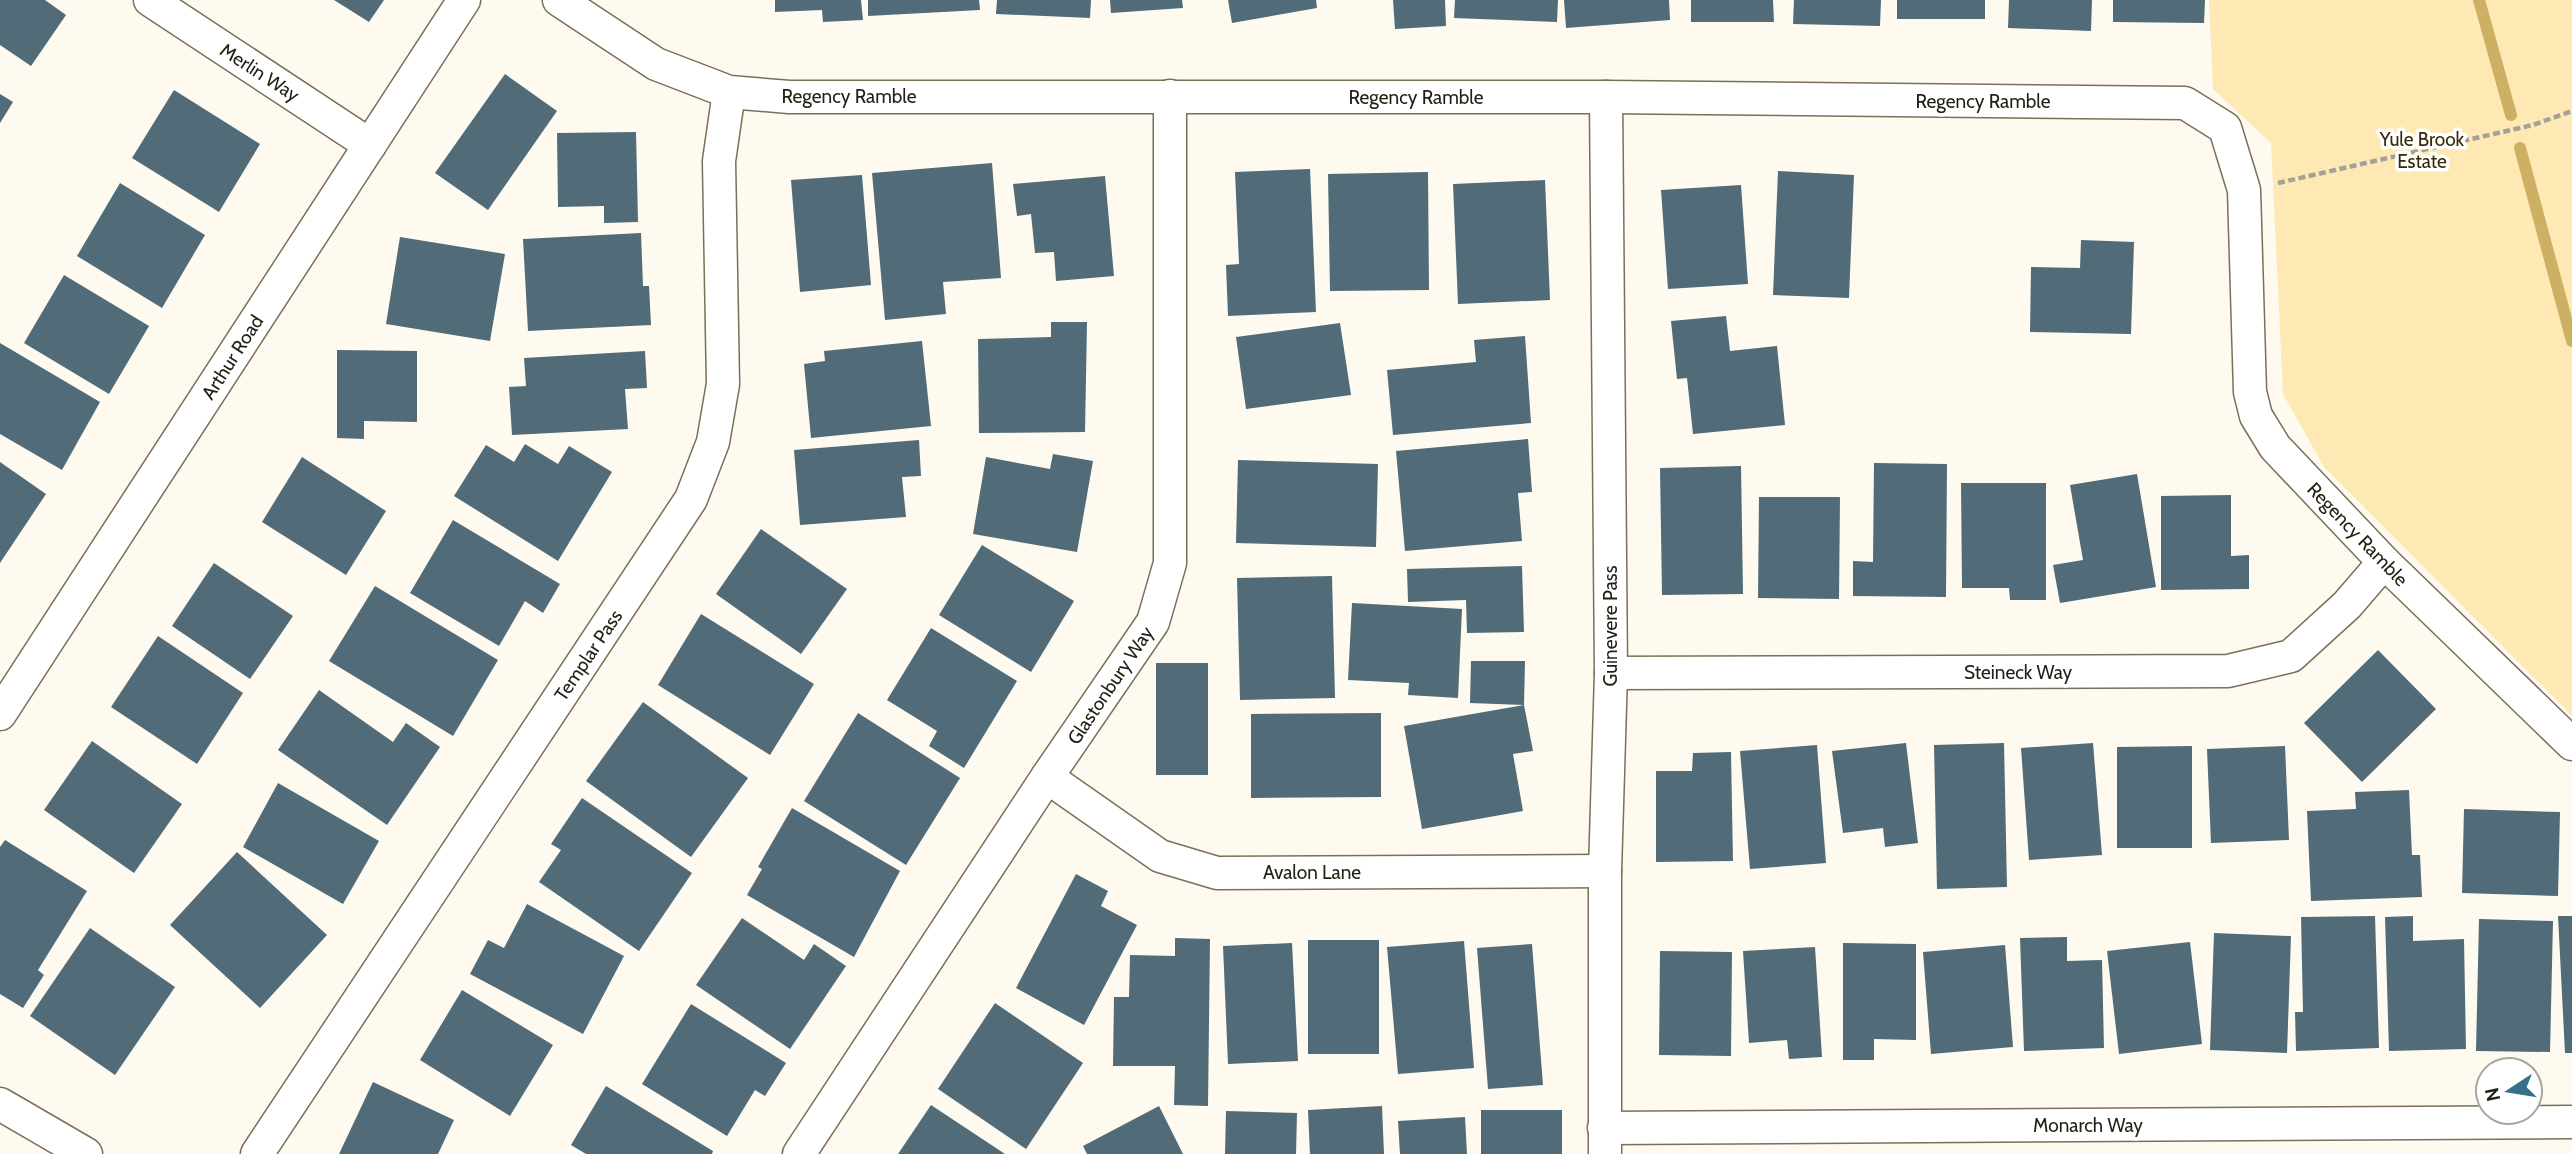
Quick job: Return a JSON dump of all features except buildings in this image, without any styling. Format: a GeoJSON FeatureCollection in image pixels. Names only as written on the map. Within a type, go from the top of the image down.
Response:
{"type":"FeatureCollection","features":[{"type":"Feature","properties":{"kind":"street","name":"Merlin Way"},"geometry":{"type":"LineString","coordinates":[[150,0],[370,145]]}},
{"type":"Feature","properties":{"kind":"street","name":"Arthur Road"},"geometry":{"type":"LineString","coordinates":[[0,714],[464,0]]}},
{"type":"Feature","properties":{"kind":"street","name":"Regency Ramble"},"geometry":{"type":"LineString","coordinates":[[559,0],[656,64],[729,92],[789,97],[1606,97],[2185,103],[2225,128],[2244,190],[2250,392],[2256,416],[2275,447],[2384,562],[2572,744]]}},
{"type":"Feature","properties":{"kind":"street","name":"Templar Pass"},"geometry":{"type":"LineString","coordinates":[[257,1154],[691,499],[713,442],[723,384],[719,161],[729,92]]}},
{"type":"Feature","properties":{"kind":"street","name":"Glastonbury Way"},"geometry":{"type":"LineString","coordinates":[[799,1154],[1047,777],[1153,622],[1170,563],[1170,96]]}},
{"type":"Feature","properties":{"kind":"street","name":"Guinevere Pass"},"geometry":{"type":"LineString","coordinates":[[1605,1141],[1605,870],[1611,673],[1606,97]]}},
{"type":"Feature","properties":{"kind":"street","name":"Steineck Way"},"geometry":{"type":"LineString","coordinates":[[1611,673],[2228,671],[2291,656],[2347,604],[2384,562]]}},
{"type":"Feature","properties":{"kind":"street","name":"Avalon Lane"},"geometry":{"type":"LineString","coordinates":[[1047,777],[1160,856],[1217,873],[1605,870]]}},
{"type":"Feature","properties":{"kind":"street"},"geometry":{"type":"LineString","coordinates":[[0,1104],[86,1154]]}},
{"type":"Feature","properties":{"kind":"street","name":"Monarch Way"},"geometry":{"type":"LineString","coordinates":[[1605,1141],[2572,1122]]}},
{"type":"Feature","properties":{"kind":"path"},"geometry":{"type":"LineString","coordinates":[[2244,190],[2533,125],[2572,111]]}},
{"type":"Feature","properties":{"kind":"green space","name":"Yule Brook Estate"},"geometry":{"type":"Polygon","coordinates":[[[2209,0],[2572,0],[2572,716],[2324,467],[2283,394],[2271,143],[2213,89],[2209,0]]]}},
{"type":"Feature","properties":{"kind":"waterway"},"geometry":{"type":"LineString","coordinates":[[2479,0],[2511,115]]}},
{"type":"Feature","properties":{"kind":"waterway"},"geometry":{"type":"LineString","coordinates":[[2520,148],[2572,341]]}}]}
